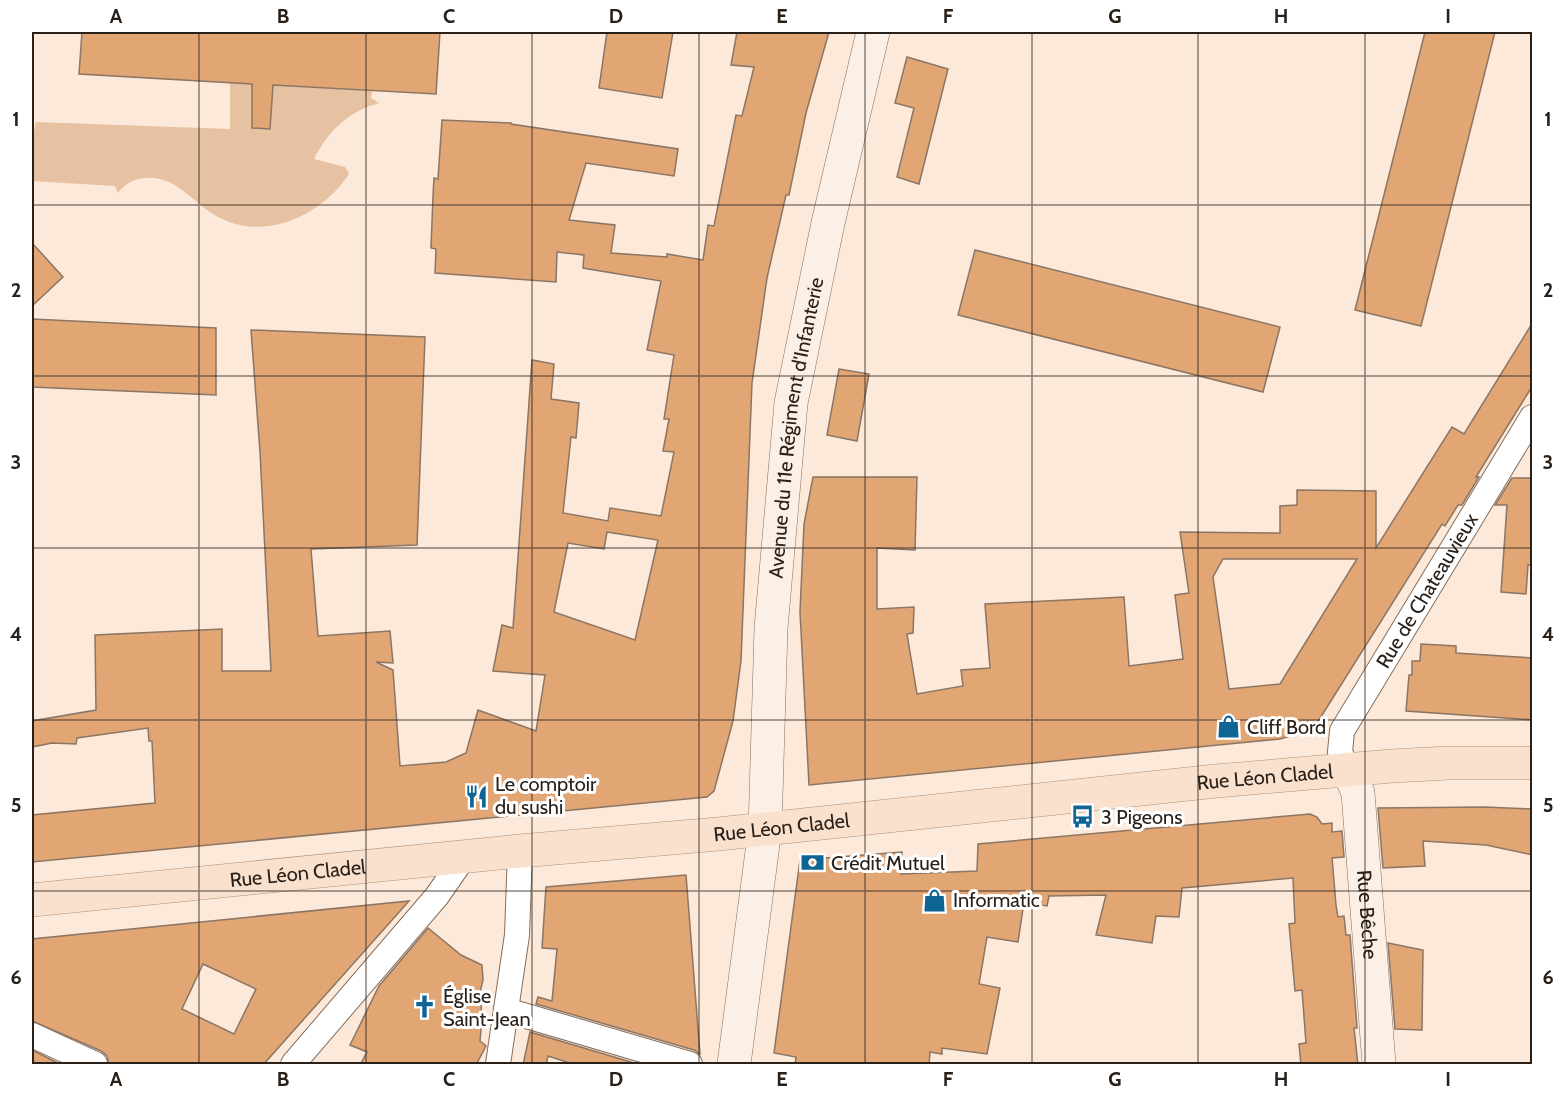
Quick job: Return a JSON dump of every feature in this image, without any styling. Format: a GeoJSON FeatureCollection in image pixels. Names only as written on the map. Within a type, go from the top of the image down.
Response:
{"type":"FeatureCollection","features":[{"type":"Feature","properties":{"kind":"main road","name":"Avenue du 11e Régiment d'Infanterie"},"geometry":{"type":"LineString","coordinates":[[734,1065],[765,829],[771,628],[791,403],[828,223],[873,32]]}},
{"type":"Feature","properties":{"kind":"main road","name":"Rue Léon Cladel"},"geometry":{"type":"LineString","coordinates":[[32,900],[765,829],[1216,781],[1448,763],[1533,763]]}},
{"type":"Feature","properties":{"kind":"main road","name":"Rue Bêche"},"geometry":{"type":"LineString","coordinates":[[1347,770],[1358,793],[1379,1065]]}},
{"type":"Feature","properties":{"kind":"street","name":"Rue de Chateauvieux"},"geometry":{"type":"LineString","coordinates":[[1347,770],[1340,752],[1342,732],[1533,417]]}},
{"type":"Feature","properties":{"kind":"street"},"geometry":{"type":"LineString","coordinates":[[498,1065],[517,935],[520,851]]}},
{"type":"Feature","properties":{"kind":"street"},"geometry":{"type":"LineString","coordinates":[[293,1065],[437,896],[464,858]]}},
{"type":"Feature","properties":{"kind":"street"},"geometry":{"type":"LineString","coordinates":[[506,1010],[690,1065]]}},
{"type":"Feature","properties":{"kind":"street"},"geometry":{"type":"LineString","coordinates":[[32,1035],[95,1065]]}},
{"type":"Feature","properties":{"kind":"shaded area"},"geometry":{"type":"Polygon","coordinates":[[[230,83],[252,84],[272,99],[273,85],[372,91],[371,98],[379,103],[358,111],[340,124],[314,159],[345,167],[349,174],[338,188],[309,212],[275,225],[256,227],[238,225],[220,218],[176,186],[156,178],[133,181],[118,193],[115,186],[32,181],[32,141],[36,122],[230,129],[230,83]]]}},
{"type":"Feature","properties":{"kind":"building"},"geometry":{"type":"Polygon","coordinates":[[[82,32],[440,32],[436,94],[273,85],[270,129],[252,128],[252,84],[79,74],[82,32]]]}},
{"type":"Feature","properties":{"kind":"building"},"geometry":{"type":"Polygon","coordinates":[[[607,32],[673,32],[662,98],[599,88],[607,32]]]}},
{"type":"Feature","properties":{"kind":"building"},"geometry":{"type":"Polygon","coordinates":[[[737,32],[829,32],[806,113],[789,195],[786,195],[767,278],[752,383],[741,661],[733,721],[714,791],[707,797],[32,862],[32,815],[155,803],[152,741],[149,741],[148,728],[77,738],[76,744],[52,743],[32,747],[32,721],[96,710],[95,635],[222,629],[222,671],[271,671],[260,452],[251,330],[425,337],[417,545],[311,549],[318,636],[390,631],[393,663],[376,662],[393,670],[400,766],[446,762],[466,753],[478,710],[536,731],[545,675],[493,671],[502,625],[513,628],[532,360],[554,364],[551,399],[579,403],[576,438],[571,437],[563,513],[608,521],[610,508],[661,516],[674,452],[663,451],[669,419],[664,419],[674,355],[647,350],[661,281],[583,268],[584,255],[557,252],[556,282],[435,273],[436,249],[431,248],[433,196],[434,178],[438,179],[442,120],[511,123],[678,149],[674,176],[586,163],[569,220],[615,225],[611,253],[667,257],[667,254],[703,260],[708,225],[714,226],[736,115],[742,116],[754,67],[731,65],[737,32]],[[607,532],[604,549],[568,543],[554,612],[635,640],[658,540],[607,532]]]}},
{"type":"Feature","properties":{"kind":"building"},"geometry":{"type":"Polygon","coordinates":[[[1425,32],[1495,32],[1421,326],[1355,310],[1425,32]]]}},
{"type":"Feature","properties":{"kind":"building"},"geometry":{"type":"Polygon","coordinates":[[[907,57],[948,69],[919,184],[897,177],[914,108],[895,103],[907,57]]]}},
{"type":"Feature","properties":{"kind":"building"},"geometry":{"type":"Polygon","coordinates":[[[32,243],[63,277],[32,306],[32,243]]]}},
{"type":"Feature","properties":{"kind":"building"},"geometry":{"type":"Polygon","coordinates":[[[975,250],[1280,327],[1263,392],[958,315],[975,250]]]}},
{"type":"Feature","properties":{"kind":"building"},"geometry":{"type":"Polygon","coordinates":[[[32,319],[216,328],[216,395],[32,387],[32,319]]]}},
{"type":"Feature","properties":{"kind":"building"},"geometry":{"type":"Polygon","coordinates":[[[1533,322],[1533,385],[1476,477],[1479,477],[1462,505],[1458,505],[1445,526],[1442,524],[1319,720],[1304,732],[1280,739],[809,785],[800,612],[804,524],[813,477],[917,477],[915,550],[877,548],[877,609],[914,607],[913,633],[907,634],[917,694],[963,686],[961,670],[990,668],[985,604],[1124,597],[1129,666],[1183,659],[1175,595],[1189,593],[1180,532],[1280,533],[1280,506],[1297,505],[1297,490],[1376,491],[1376,548],[1452,427],[1464,434],[1533,322]],[[1223,559],[1213,577],[1229,689],[1280,684],[1357,559],[1223,559]]]}},
{"type":"Feature","properties":{"kind":"building"},"geometry":{"type":"Polygon","coordinates":[[[839,369],[869,374],[857,441],[827,435],[839,369]]]}},
{"type":"Feature","properties":{"kind":"building"},"geometry":{"type":"Polygon","coordinates":[[[1512,478],[1533,478],[1533,565],[1528,565],[1526,594],[1501,592],[1507,505],[1495,505],[1512,478]]]}},
{"type":"Feature","properties":{"kind":"building"},"geometry":{"type":"Polygon","coordinates":[[[1421,644],[1456,646],[1456,653],[1533,658],[1533,720],[1406,711],[1412,661],[1420,661],[1421,644]]]}},
{"type":"Feature","properties":{"kind":"building"},"geometry":{"type":"Polygon","coordinates":[[[1378,808],[1533,809],[1533,855],[1486,845],[1423,841],[1425,866],[1383,868],[1378,808]]]}},
{"type":"Feature","properties":{"kind":"building"},"geometry":{"type":"Polygon","coordinates":[[[1310,814],[1317,817],[1322,824],[1332,823],[1332,832],[1342,831],[1344,857],[1332,858],[1338,917],[1344,916],[1346,935],[1350,935],[1358,1065],[1301,1065],[1299,1044],[1306,1043],[1302,990],[1295,991],[1289,924],[1295,923],[1293,878],[1182,888],[1179,917],[1156,916],[1152,943],[1096,935],[1106,895],[1049,896],[1047,906],[1024,902],[1018,942],[987,937],[979,984],[1000,988],[987,1054],[942,1048],[942,1054],[930,1052],[929,1065],[795,1065],[796,1057],[774,1053],[800,860],[902,852],[901,874],[977,871],[978,844],[1310,814]]]}},
{"type":"Feature","properties":{"kind":"building"},"geometry":{"type":"Polygon","coordinates":[[[686,875],[700,1054],[694,1050],[536,1004],[538,997],[552,1001],[557,949],[542,948],[546,887],[686,875]]]}},
{"type":"Feature","properties":{"kind":"building"},"geometry":{"type":"Polygon","coordinates":[[[409,901],[263,1065],[109,1065],[107,1056],[101,1051],[32,1021],[32,939],[409,901]],[[203,964],[182,1009],[234,1034],[256,989],[203,964]]]}},
{"type":"Feature","properties":{"kind":"building","name":"Église Saint-Jean"},"geometry":{"type":"Polygon","coordinates":[[[428,928],[461,955],[482,965],[480,1041],[486,1046],[476,1065],[360,1065],[367,1052],[350,1045],[379,986],[428,928]]]}},
{"type":"Feature","properties":{"kind":"building"},"geometry":{"type":"Polygon","coordinates":[[[1388,943],[1423,950],[1422,1030],[1395,1029],[1388,943]]]}},
{"type":"Feature","properties":{"kind":"building"},"geometry":{"type":"Polygon","coordinates":[[[530,1032],[641,1065],[576,1065],[548,1056],[546,1065],[523,1065],[530,1032]]]}},
{"type":"Feature","properties":{"kind":"building"},"geometry":{"type":"Polygon","coordinates":[[[32,1050],[62,1065],[32,1065],[32,1050]]]}},
{"type":"Feature","properties":{"kind":"place","name":"Cliff Bord"},"geometry":{"type":"Point","coordinates":[1229,727]}},
{"type":"Feature","properties":{"kind":"place","name":"Le comptoir du sushi"},"geometry":{"type":"Point","coordinates":[477,796]}},
{"type":"Feature","properties":{"kind":"place","name":"3 Pigeons"},"geometry":{"type":"Point","coordinates":[1083,817]}},
{"type":"Feature","properties":{"kind":"place","name":"Crédit Mutuel"},"geometry":{"type":"Point","coordinates":[813,863]}},
{"type":"Feature","properties":{"kind":"place","name":"Informatic"},"geometry":{"type":"Point","coordinates":[935,900]}},
{"type":"Feature","properties":{"kind":"place","name":"Église Saint-Jean"},"geometry":{"type":"Point","coordinates":[425,1007]}}]}
